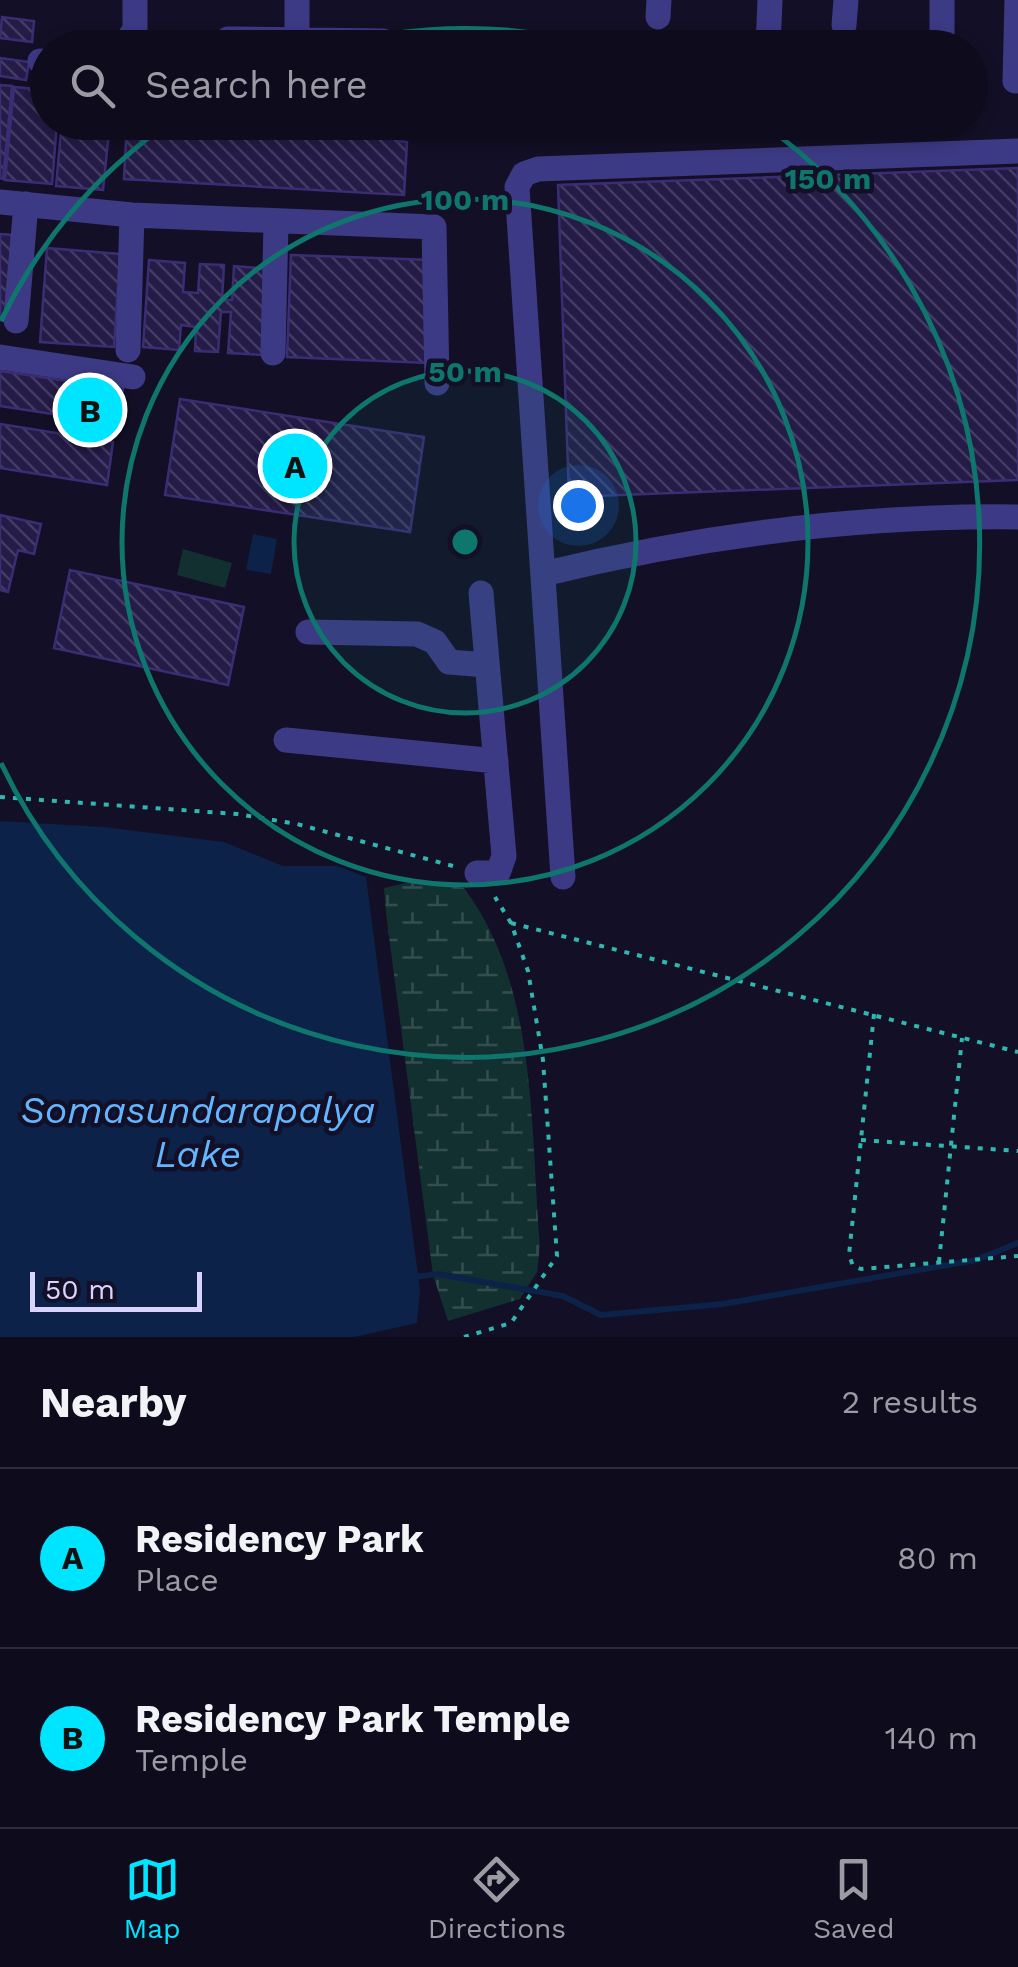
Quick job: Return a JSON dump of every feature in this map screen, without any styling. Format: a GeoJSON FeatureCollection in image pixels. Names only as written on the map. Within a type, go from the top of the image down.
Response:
{"type":"FeatureCollection","features":[{"type":"Feature","properties":{"kind":"street"},"geometry":{"type":"LineString","coordinates":[[134,30],[135,0]]}},
{"type":"Feature","properties":{"kind":"street"},"geometry":{"type":"LineString","coordinates":[[297,0],[297,30]]}},
{"type":"Feature","properties":{"kind":"street"},"geometry":{"type":"LineString","coordinates":[[769,30],[770,0]]}},
{"type":"Feature","properties":{"kind":"street"},"geometry":{"type":"LineString","coordinates":[[942,0],[942,30]]}},
{"type":"Feature","properties":{"kind":"street"},"geometry":{"type":"LineString","coordinates":[[1015,81],[1016,0]]}},
{"type":"Feature","properties":{"kind":"street"},"geometry":{"type":"LineString","coordinates":[[563,876],[518,188],[524,174],[538,169],[1018,151]]}},
{"type":"Feature","properties":{"kind":"street"},"geometry":{"type":"LineString","coordinates":[[0,202],[132,215],[434,227],[438,383]]}},
{"type":"Feature","properties":{"kind":"street"},"geometry":{"type":"LineString","coordinates":[[16,321],[26,204]]}},
{"type":"Feature","properties":{"kind":"street"},"geometry":{"type":"LineString","coordinates":[[128,350],[132,215]]}},
{"type":"Feature","properties":{"kind":"street"},"geometry":{"type":"LineString","coordinates":[[273,353],[276,223]]}},
{"type":"Feature","properties":{"kind":"street"},"geometry":{"type":"LineString","coordinates":[[0,357],[132,376]]}},
{"type":"Feature","properties":{"kind":"street"},"geometry":{"type":"LineString","coordinates":[[543,574],[753,534],[915,516],[1018,516]]}},
{"type":"Feature","properties":{"kind":"street"},"geometry":{"type":"LineString","coordinates":[[477,873],[498,872],[504,856],[480,593]]}},
{"type":"Feature","properties":{"kind":"street"},"geometry":{"type":"LineString","coordinates":[[308,632],[417,634],[435,642],[449,662],[487,666]]}},
{"type":"Feature","properties":{"kind":"street"},"geometry":{"type":"LineString","coordinates":[[286,740],[496,762]]}},
{"type":"Feature","properties":{"kind":"path"},"geometry":{"type":"LineString","coordinates":[[0,797],[237,814],[298,824],[477,873],[510,923],[528,971],[543,1060],[557,1256],[510,1323],[464,1337]]}},
{"type":"Feature","properties":{"kind":"path"},"geometry":{"type":"LineString","coordinates":[[510,923],[1018,1052]]}},
{"type":"Feature","properties":{"kind":"path"},"geometry":{"type":"LineString","coordinates":[[874,1014],[849,1255],[852,1266],[1018,1256]]}},
{"type":"Feature","properties":{"kind":"path"},"geometry":{"type":"LineString","coordinates":[[939,1262],[962,1038]]}},
{"type":"Feature","properties":{"kind":"path"},"geometry":{"type":"LineString","coordinates":[[861,1140],[1018,1151]]}},
{"type":"Feature","properties":{"kind":"green space"},"geometry":{"type":"Polygon","coordinates":[[[183,549],[232,563],[225,588],[177,575],[183,549]]]}},
{"type":"Feature","properties":{"kind":"green space"},"geometry":{"type":"Polygon","coordinates":[[[415,881],[464,888],[488,927],[506,969],[518,1013],[531,1107],[540,1246],[537,1272],[520,1299],[448,1321],[433,1275],[384,888],[415,881]]]}},
{"type":"Feature","properties":{"kind":"water"},"geometry":{"type":"Polygon","coordinates":[[[253,534],[277,539],[271,574],[246,570],[253,534]]]}},
{"type":"Feature","properties":{"kind":"water","name":"Somasundarapalya Lake"},"geometry":{"type":"Polygon","coordinates":[[[0,821],[104,827],[224,842],[283,866],[337,866],[366,877],[420,1290],[417,1323],[354,1337],[0,1337],[0,821]]]}},
{"type":"Feature","properties":{"kind":"building"},"geometry":{"type":"Polygon","coordinates":[[[2,17],[34,21],[30,42],[0,38],[2,17]]]}},
{"type":"Feature","properties":{"kind":"building"},"geometry":{"type":"Polygon","coordinates":[[[0,58],[29,62],[26,80],[0,76],[0,58]]]}},
{"type":"Feature","properties":{"kind":"building"},"geometry":{"type":"Polygon","coordinates":[[[0,85],[12,86],[3,179],[0,178],[0,85]]]}},
{"type":"Feature","properties":{"kind":"building"},"geometry":{"type":"Polygon","coordinates":[[[14,87],[30,88],[30,140],[56,140],[52,184],[5,180],[14,87]]]}},
{"type":"Feature","properties":{"kind":"building"},"geometry":{"type":"Polygon","coordinates":[[[60,140],[108,140],[103,190],[56,186],[60,140]]]}},
{"type":"Feature","properties":{"kind":"building"},"geometry":{"type":"Polygon","coordinates":[[[126,140],[407,142],[404,195],[124,179],[126,140]]]}},
{"type":"Feature","properties":{"kind":"building"},"geometry":{"type":"Polygon","coordinates":[[[1018,168],[1018,480],[569,497],[558,185],[1018,168]]]}},
{"type":"Feature","properties":{"kind":"building"},"geometry":{"type":"Polygon","coordinates":[[[0,234],[12,235],[4,321],[0,320],[0,234]]]}},
{"type":"Feature","properties":{"kind":"building"},"geometry":{"type":"Polygon","coordinates":[[[47,248],[120,254],[114,347],[40,342],[47,248]]]}},
{"type":"Feature","properties":{"kind":"building"},"geometry":{"type":"Polygon","coordinates":[[[291,255],[432,260],[428,363],[287,357],[291,255]]]}},
{"type":"Feature","properties":{"kind":"building"},"geometry":{"type":"Polygon","coordinates":[[[149,260],[185,263],[183,292],[198,293],[200,264],[224,265],[222,300],[232,300],[234,266],[270,269],[264,355],[228,353],[231,312],[221,312],[218,352],[195,351],[196,327],[181,325],[179,350],[143,347],[149,260]]]}},
{"type":"Feature","properties":{"kind":"building"},"geometry":{"type":"Polygon","coordinates":[[[0,371],[123,389],[118,424],[0,406],[0,371]]]}},
{"type":"Feature","properties":{"kind":"building"},"geometry":{"type":"Polygon","coordinates":[[[180,399],[424,437],[410,532],[165,495],[180,399]]]}},
{"type":"Feature","properties":{"kind":"building"},"geometry":{"type":"Polygon","coordinates":[[[0,424],[113,442],[107,485],[0,468],[0,424]]]}},
{"type":"Feature","properties":{"kind":"building"},"geometry":{"type":"Polygon","coordinates":[[[0,515],[41,524],[34,554],[18,550],[8,592],[0,590],[0,515]]]}},
{"type":"Feature","properties":{"kind":"building"},"geometry":{"type":"Polygon","coordinates":[[[70,570],[244,607],[228,685],[54,648],[70,570]]]}},
{"type":"Feature","properties":{"kind":"waterway"},"geometry":{"type":"LineString","coordinates":[[413,1277],[438,1274],[563,1296],[601,1315],[723,1304],[976,1260],[1018,1243]]}},
{"type":"Feature","properties":{"kind":"place","name":"Residency Park Temple"},"geometry":{"type":"Point","coordinates":[90,410]}},
{"type":"Feature","properties":{"kind":"place","name":"Residency Park"},"geometry":{"type":"Point","coordinates":[295,466]}}]}
